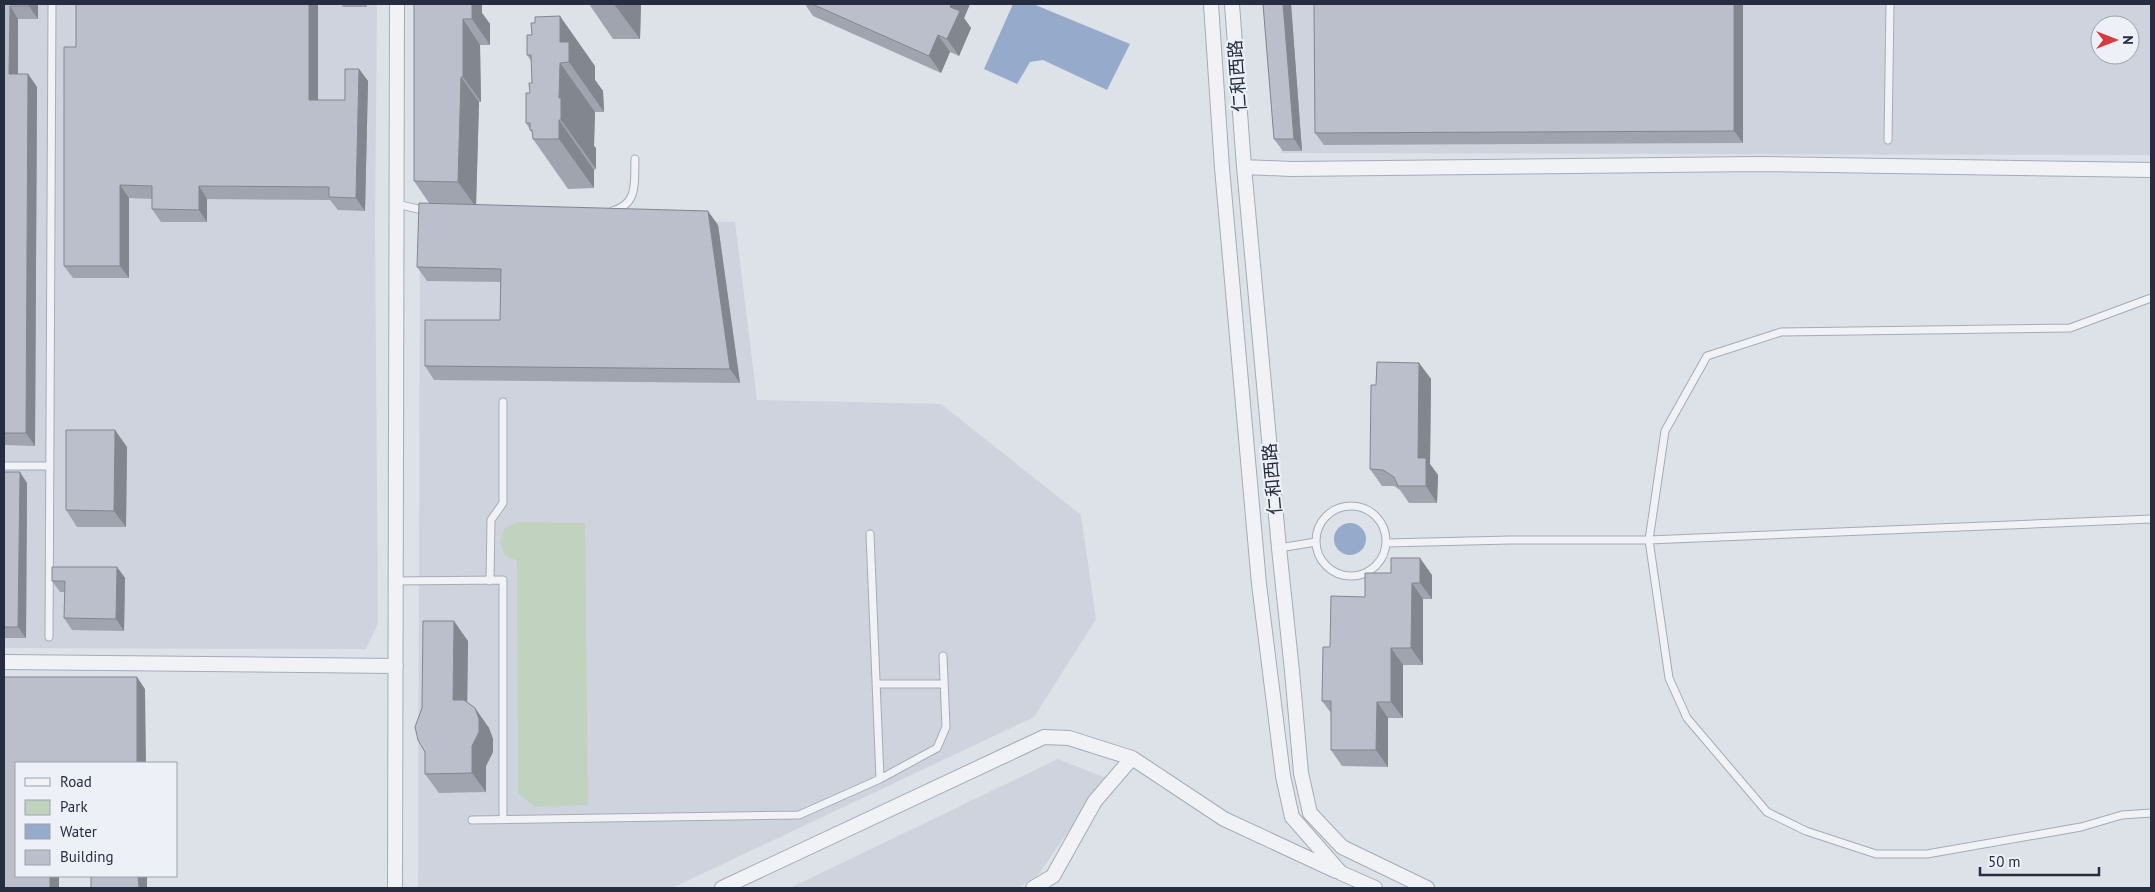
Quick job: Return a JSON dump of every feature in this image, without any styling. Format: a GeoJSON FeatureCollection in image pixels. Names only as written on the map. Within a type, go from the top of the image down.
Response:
{"type":"FeatureCollection","features":[{"type":"Feature","properties":{"kind":"street"},"geometry":{"type":"LineString","coordinates":[[395,888],[397,4]]}},
{"type":"Feature","properties":{"kind":"street","name":"仁和西路"},"geometry":{"type":"LineString","coordinates":[[1211,4],[1222,168],[1259,584],[1283,776],[1292,817],[1341,874],[1375,888]]}},
{"type":"Feature","properties":{"kind":"street","name":"仁和西路"},"geometry":{"type":"LineString","coordinates":[[1232,4],[1244,167],[1301,773],[1310,813],[1342,847],[1427,888]]}},
{"type":"Feature","properties":{"kind":"street"},"geometry":{"type":"LineString","coordinates":[[1244,167],[1291,169],[1760,164],[2151,170]]}},
{"type":"Feature","properties":{"kind":"street"},"geometry":{"type":"LineString","coordinates":[[1259,584],[1282,579]]}},
{"type":"Feature","properties":{"kind":"street"},"geometry":{"type":"LineString","coordinates":[[4,662],[396,666]]}},
{"type":"Feature","properties":{"kind":"street"},"geometry":{"type":"LineString","coordinates":[[722,888],[1044,737],[1069,738],[1132,758],[1224,819],[1341,874]]}},
{"type":"Feature","properties":{"kind":"street"},"geometry":{"type":"LineString","coordinates":[[1033,888],[1053,876],[1095,801],[1132,758]]}},
{"type":"Feature","properties":{"kind":"lane"},"geometry":{"type":"LineString","coordinates":[[49,637],[52,4]]}},
{"type":"Feature","properties":{"kind":"lane"},"geometry":{"type":"LineString","coordinates":[[1888,140],[1890,4]]}},
{"type":"Feature","properties":{"kind":"lane"},"geometry":{"type":"LineString","coordinates":[[604,213],[620,209],[632,199],[635,159]]}},
{"type":"Feature","properties":{"kind":"lane"},"geometry":{"type":"LineString","coordinates":[[397,204],[432,212]]}},
{"type":"Feature","properties":{"kind":"lane"},"geometry":{"type":"LineString","coordinates":[[2151,298],[2070,328],[1781,332],[1707,356],[1665,431],[1649,540],[1669,678],[1687,718],[1767,812],[1806,830],[1876,854],[1927,854],[2081,827],[2122,815],[2151,813]]}},
{"type":"Feature","properties":{"kind":"lane"},"geometry":{"type":"LineString","coordinates":[[490,581],[491,520],[503,503],[503,402]]}},
{"type":"Feature","properties":{"kind":"lane"},"geometry":{"type":"LineString","coordinates":[[4,466],[50,466]]}},
{"type":"Feature","properties":{"kind":"lane"},"geometry":{"type":"LineString","coordinates":[[1346,506],[1359,507],[1370,511],[1385,530],[1387,542],[1379,563],[1371,571],[1361,576],[1350,577],[1339,575],[1329,569],[1317,551],[1316,542],[1319,528],[1325,518],[1335,510],[1346,506]]}},
{"type":"Feature","properties":{"kind":"lane"},"geometry":{"type":"LineString","coordinates":[[1387,542],[1649,540],[2151,519]]}},
{"type":"Feature","properties":{"kind":"lane"},"geometry":{"type":"LineString","coordinates":[[870,534],[880,779]]}},
{"type":"Feature","properties":{"kind":"lane"},"geometry":{"type":"LineString","coordinates":[[1279,548],[1316,542]]}},
{"type":"Feature","properties":{"kind":"lane"},"geometry":{"type":"LineString","coordinates":[[396,581],[503,580],[503,819]]}},
{"type":"Feature","properties":{"kind":"lane"},"geometry":{"type":"LineString","coordinates":[[472,820],[799,815],[880,779],[937,748],[946,726],[943,656]]}},
{"type":"Feature","properties":{"kind":"lane"},"geometry":{"type":"LineString","coordinates":[[876,684],[944,684]]}},
{"type":"Feature","properties":{"kind":"shaded area"},"geometry":{"type":"Polygon","coordinates":[[[4,4],[377,4],[375,227],[378,624],[366,649],[4,648],[4,4]]]}},
{"type":"Feature","properties":{"kind":"shaded area"},"geometry":{"type":"Polygon","coordinates":[[[1267,4],[2151,4],[2151,155],[1281,153],[1267,4]]]}},
{"type":"Feature","properties":{"kind":"shaded area"},"geometry":{"type":"Polygon","coordinates":[[[420,215],[735,222],[757,400],[941,404],[1081,515],[1096,619],[1034,717],[672,888],[418,888],[420,215]]]}},
{"type":"Feature","properties":{"kind":"shaded area"},"geometry":{"type":"Polygon","coordinates":[[[1058,759],[1106,778],[1038,875],[1018,888],[790,888],[1058,759]]]}},
{"type":"Feature","properties":{"kind":"green space"},"geometry":{"type":"Polygon","coordinates":[[[518,522],[585,523],[588,805],[535,807],[518,793],[517,561],[504,555],[500,541],[505,528],[518,522]]]}},
{"type":"Feature","properties":{"kind":"water"},"geometry":{"type":"Polygon","coordinates":[[[1013,4],[1033,4],[1130,44],[1107,90],[1043,60],[1030,62],[1017,84],[984,69],[1013,4]]]}},
{"type":"Feature","properties":{"kind":"water"},"geometry":{"type":"Polygon","coordinates":[[[1350,523],[1356,524],[1361,528],[1365,533],[1365,545],[1361,550],[1356,554],[1350,555],[1344,554],[1339,550],[1335,545],[1334,539],[1335,533],[1339,528],[1344,524],[1350,523]]]}},
{"type":"Feature","properties":{"kind":"building"},"geometry":{"type":"Polygon","coordinates":[[[4,4],[29,4],[29,6],[10,6],[9,74],[28,74],[26,433],[4,433],[4,4]]]}},
{"type":"Feature","properties":{"kind":"building"},"geometry":{"type":"Polygon","coordinates":[[[76,4],[309,4],[309,100],[345,100],[345,69],[359,69],[356,198],[329,197],[329,187],[199,186],[199,210],[152,209],[152,186],[120,185],[120,266],[64,266],[64,47],[76,47],[76,4]]]}},
{"type":"Feature","properties":{"kind":"building"},"geometry":{"type":"Polygon","coordinates":[[[414,4],[472,4],[472,19],[463,19],[463,77],[461,77],[458,182],[414,181],[414,4]]]}},
{"type":"Feature","properties":{"kind":"building"},"geometry":{"type":"Polygon","coordinates":[[[812,4],[951,4],[950,7],[960,11],[947,39],[938,35],[929,56],[812,4]]]}},
{"type":"Feature","properties":{"kind":"building"},"geometry":{"type":"Polygon","coordinates":[[[1263,4],[1283,4],[1294,139],[1274,139],[1263,4]]]}},
{"type":"Feature","properties":{"kind":"building"},"geometry":{"type":"Polygon","coordinates":[[[1314,4],[1734,4],[1734,131],[1315,133],[1314,4]]]}},
{"type":"Feature","properties":{"kind":"building"},"geometry":{"type":"Polygon","coordinates":[[[560,16],[560,42],[569,42],[569,62],[560,63],[559,98],[561,98],[561,120],[559,120],[559,139],[533,139],[530,123],[526,123],[526,93],[530,93],[529,83],[532,83],[531,55],[527,55],[527,35],[532,35],[531,23],[535,23],[535,17],[560,16]]]}},
{"type":"Feature","properties":{"kind":"building"},"geometry":{"type":"Polygon","coordinates":[[[419,203],[708,211],[730,369],[425,366],[425,320],[500,320],[501,269],[417,267],[419,203]]]}},
{"type":"Feature","properties":{"kind":"building"},"geometry":{"type":"Polygon","coordinates":[[[1377,362],[1419,363],[1418,458],[1426,458],[1426,486],[1398,486],[1394,477],[1383,470],[1370,469],[1371,385],[1376,385],[1377,362]]]}},
{"type":"Feature","properties":{"kind":"building"},"geometry":{"type":"Polygon","coordinates":[[[66,430],[115,430],[114,511],[66,510],[66,430]]]}},
{"type":"Feature","properties":{"kind":"building"},"geometry":{"type":"Polygon","coordinates":[[[4,472],[20,472],[18,627],[4,627],[4,472]]]}},
{"type":"Feature","properties":{"kind":"building"},"geometry":{"type":"Polygon","coordinates":[[[1391,558],[1420,558],[1420,583],[1412,583],[1411,648],[1391,648],[1391,702],[1377,702],[1376,750],[1331,750],[1331,701],[1322,701],[1323,647],[1330,647],[1331,596],[1365,597],[1365,573],[1391,573],[1391,558]]]}},
{"type":"Feature","properties":{"kind":"building"},"geometry":{"type":"Polygon","coordinates":[[[52,567],[117,567],[116,619],[64,618],[65,581],[52,581],[52,567]]]}},
{"type":"Feature","properties":{"kind":"building"},"geometry":{"type":"Polygon","coordinates":[[[423,621],[454,621],[453,700],[464,700],[475,708],[479,719],[479,732],[472,746],[472,773],[425,774],[425,752],[418,740],[415,727],[422,708],[423,621]]]}},
{"type":"Feature","properties":{"kind":"building"},"geometry":{"type":"Polygon","coordinates":[[[4,677],[137,677],[137,762],[15,762],[15,877],[50,877],[50,888],[4,888],[4,677]]]}},
{"type":"Feature","properties":{"kind":"building"},"geometry":{"type":"Polygon","coordinates":[[[91,877],[138,877],[139,888],[91,888],[91,877]]]}}]}
